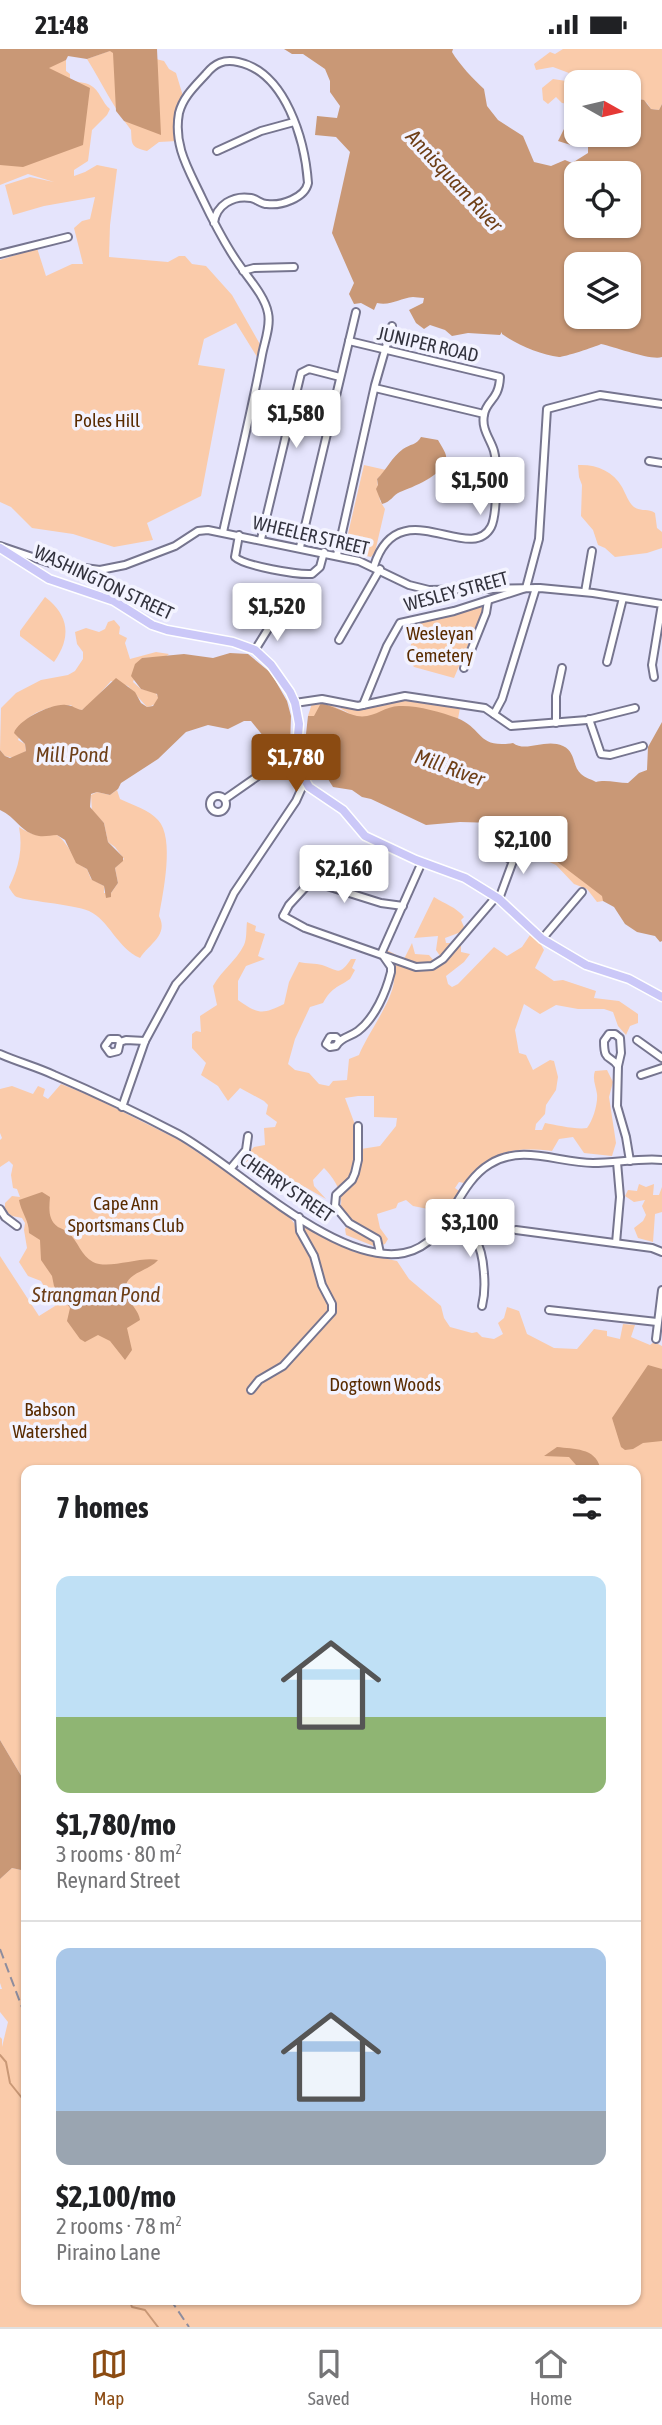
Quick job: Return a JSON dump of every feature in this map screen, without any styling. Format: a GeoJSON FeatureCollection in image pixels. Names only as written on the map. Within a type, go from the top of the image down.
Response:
{"type":"FeatureCollection","features":[{"type":"Feature","properties":{"kind":"main road","name":"WASHINGTON STREET"},"geometry":{"type":"LineString","coordinates":[[0,547],[49,579],[114,600],[152,625],[221,639],[255,650],[271,664],[295,703],[298,717],[297,765],[305,781],[323,798],[343,810],[365,836],[461,876],[497,898],[542,939],[586,965],[629,979],[662,997]]}},
{"type":"Feature","properties":{"kind":"street"},"geometry":{"type":"LineString","coordinates":[[214,223],[217,210],[233,200],[252,198],[270,204],[300,197],[306,192],[308,177],[294,122],[279,92],[260,72],[233,61],[218,63],[188,93],[179,113],[180,148],[185,166],[223,242],[268,312],[254,398],[223,532]]}},
{"type":"Feature","properties":{"kind":"street"},"geometry":{"type":"LineString","coordinates":[[217,151],[261,131],[294,122]]}},
{"type":"Feature","properties":{"kind":"street"},"geometry":{"type":"LineString","coordinates":[[0,254],[68,237]]}},
{"type":"Feature","properties":{"kind":"street"},"geometry":{"type":"LineString","coordinates":[[243,271],[254,268],[294,267]]}},
{"type":"Feature","properties":{"kind":"street"},"geometry":{"type":"LineString","coordinates":[[300,547],[356,311]]}},
{"type":"Feature","properties":{"kind":"street"},"geometry":{"type":"LineString","coordinates":[[337,555],[391,326]]}},
{"type":"Feature","properties":{"kind":"street","name":"JUNIPER ROAD"},"geometry":{"type":"LineString","coordinates":[[349,341],[500,377],[498,393],[484,414]]}},
{"type":"Feature","properties":{"kind":"street"},"geometry":{"type":"LineString","coordinates":[[261,539],[301,373],[309,369],[340,377]]}},
{"type":"Feature","properties":{"kind":"street"},"geometry":{"type":"LineString","coordinates":[[339,640],[377,568],[384,543],[396,534],[418,530],[471,539],[490,530],[494,515],[495,457],[486,431],[484,414],[375,388]]}},
{"type":"Feature","properties":{"kind":"street"},"geometry":{"type":"LineString","coordinates":[[526,587],[539,539],[547,409],[600,395],[662,404]]}},
{"type":"Feature","properties":{"kind":"street"},"geometry":{"type":"LineString","coordinates":[[649,461],[662,463]]}},
{"type":"Feature","properties":{"kind":"street","name":"WHEELER STREET"},"geometry":{"type":"LineString","coordinates":[[0,547],[53,563],[100,570],[119,567],[175,546],[198,530],[223,532],[337,555],[377,568],[409,585],[429,590],[468,591],[526,587],[585,592],[662,604]]}},
{"type":"Feature","properties":{"kind":"street"},"geometry":{"type":"LineString","coordinates":[[239,535],[235,557],[249,564],[312,574],[320,567],[324,552]]}},
{"type":"Feature","properties":{"kind":"street"},"geometry":{"type":"LineString","coordinates":[[585,592],[592,551]]}},
{"type":"Feature","properties":{"kind":"street","name":"WESLEY STREET"},"geometry":{"type":"LineString","coordinates":[[363,705],[387,646],[400,623],[454,611],[526,587]]}},
{"type":"Feature","properties":{"kind":"street"},"geometry":{"type":"LineString","coordinates":[[494,713],[502,699],[536,588]]}},
{"type":"Feature","properties":{"kind":"street"},"geometry":{"type":"LineString","coordinates":[[607,662],[623,598]]}},
{"type":"Feature","properties":{"kind":"street"},"geometry":{"type":"LineString","coordinates":[[464,669],[486,613],[488,601]]}},
{"type":"Feature","properties":{"kind":"street"},"geometry":{"type":"LineString","coordinates":[[654,677],[652,665],[662,604]]}},
{"type":"Feature","properties":{"kind":"street"},"geometry":{"type":"LineString","coordinates":[[255,650],[273,621]]}},
{"type":"Feature","properties":{"kind":"street"},"geometry":{"type":"LineString","coordinates":[[556,723],[556,696],[562,668]]}},
{"type":"Feature","properties":{"kind":"street"},"geometry":{"type":"LineString","coordinates":[[295,703],[322,699],[341,704],[363,705],[405,696],[485,708],[494,713],[500,721],[511,726],[589,719],[635,708]]}},
{"type":"Feature","properties":{"kind":"street"},"geometry":{"type":"LineString","coordinates":[[589,719],[601,754],[610,755],[643,746]]}},
{"type":"Feature","properties":{"kind":"street"},"geometry":{"type":"LineString","coordinates":[[225,799],[268,769],[297,765]]}},
{"type":"Feature","properties":{"kind":"street"},"geometry":{"type":"LineString","coordinates":[[122,1107],[145,1041],[176,984],[208,949],[234,893],[296,801],[305,781]]}},
{"type":"Feature","properties":{"kind":"street"},"geometry":{"type":"LineString","coordinates":[[403,906],[381,903],[315,880],[309,882],[284,916],[305,928],[416,967],[437,964],[497,898],[513,861],[502,854],[507,840]]}},
{"type":"Feature","properties":{"kind":"street"},"geometry":{"type":"LineString","coordinates":[[381,954],[422,862]]}},
{"type":"Feature","properties":{"kind":"street"},"geometry":{"type":"LineString","coordinates":[[542,939],[582,892]]}},
{"type":"Feature","properties":{"kind":"street"},"geometry":{"type":"LineString","coordinates":[[339,1040],[361,1029],[374,1015],[391,972],[391,967],[381,954]]}},
{"type":"Feature","properties":{"kind":"street"},"geometry":{"type":"LineString","coordinates":[[618,1066],[606,1058],[604,1041],[609,1034],[620,1038],[617,1106],[630,1161]]}},
{"type":"Feature","properties":{"kind":"street"},"geometry":{"type":"LineString","coordinates":[[637,1040],[662,1058]]}},
{"type":"Feature","properties":{"kind":"street"},"geometry":{"type":"LineString","coordinates":[[120,1042],[145,1041]]}},
{"type":"Feature","properties":{"kind":"street","name":"CHERRY STREET"},"geometry":{"type":"LineString","coordinates":[[0,1054],[56,1075],[193,1143],[319,1231],[344,1243],[380,1253],[403,1253],[425,1245],[440,1231],[476,1175],[505,1157],[527,1154],[589,1163],[662,1160]]}},
{"type":"Feature","properties":{"kind":"street"},"geometry":{"type":"LineString","coordinates":[[641,1075],[662,1068]]}},
{"type":"Feature","properties":{"kind":"street"},"geometry":{"type":"LineString","coordinates":[[358,1126],[358,1160],[355,1173],[334,1201],[337,1210],[349,1223],[377,1239],[380,1253]]}},
{"type":"Feature","properties":{"kind":"street"},"geometry":{"type":"LineString","coordinates":[[231,1168],[246,1150],[248,1136]]}},
{"type":"Feature","properties":{"kind":"street"},"geometry":{"type":"LineString","coordinates":[[616,1243],[620,1196],[617,1161]]}},
{"type":"Feature","properties":{"kind":"street"},"geometry":{"type":"LineString","coordinates":[[0,1209],[5,1217],[17,1226]]}},
{"type":"Feature","properties":{"kind":"street"},"geometry":{"type":"LineString","coordinates":[[251,1390],[259,1380],[284,1366],[332,1312],[332,1304],[322,1285],[314,1256],[300,1231],[299,1217]]}},
{"type":"Feature","properties":{"kind":"street"},"geometry":{"type":"LineString","coordinates":[[448,1218],[471,1233],[481,1249],[486,1294],[482,1306]]}},
{"type":"Feature","properties":{"kind":"street"},"geometry":{"type":"LineString","coordinates":[[516,1230],[652,1248],[662,1252]]}},
{"type":"Feature","properties":{"kind":"street"},"geometry":{"type":"LineString","coordinates":[[656,1339],[662,1290]]}},
{"type":"Feature","properties":{"kind":"street"},"geometry":{"type":"LineString","coordinates":[[549,1310],[657,1322]]}},
{"type":"Feature","properties":{"kind":"green space"},"geometry":{"type":"Polygon","coordinates":[[[115,49],[164,61],[169,69],[176,73],[183,96],[177,141],[159,142],[147,151],[133,144],[131,130],[87,59],[115,49]]]}},
{"type":"Feature","properties":{"kind":"green space"},"geometry":{"type":"Polygon","coordinates":[[[563,49],[662,49],[662,104],[659,110],[651,109],[641,99],[641,70],[564,71],[553,67],[536,70],[534,64],[550,52],[555,54],[563,49]]]}},
{"type":"Feature","properties":{"kind":"green space","name":"Poles Hill"},"geometry":{"type":"Polygon","coordinates":[[[66,60],[66,71],[70,74],[70,80],[93,87],[110,109],[92,130],[88,161],[74,170],[74,176],[97,165],[117,169],[109,257],[168,262],[185,256],[192,264],[206,266],[232,295],[261,346],[259,360],[236,323],[204,339],[198,365],[225,369],[201,496],[147,523],[153,540],[114,547],[73,534],[32,528],[11,507],[0,502],[0,260],[37,248],[46,276],[72,264],[83,264],[74,228],[82,221],[90,219],[95,197],[44,206],[13,215],[5,185],[30,177],[54,182],[28,174],[0,185],[0,72],[66,60]]]}},
{"type":"Feature","properties":{"kind":"green space"},"geometry":{"type":"Polygon","coordinates":[[[553,79],[564,81],[564,103],[556,97],[548,104],[543,100],[542,88],[553,79]]]}},
{"type":"Feature","properties":{"kind":"green space"},"geometry":{"type":"Polygon","coordinates":[[[364,465],[386,470],[377,479],[380,501],[385,509],[375,552],[371,557],[344,551],[364,465]]]}},
{"type":"Feature","properties":{"kind":"green space"},"geometry":{"type":"Polygon","coordinates":[[[578,465],[597,467],[609,473],[618,481],[634,507],[655,513],[657,528],[662,532],[662,548],[615,557],[598,545],[593,530],[581,516],[582,485],[578,465]]]}},
{"type":"Feature","properties":{"kind":"green space"},"geometry":{"type":"Polygon","coordinates":[[[45,597],[59,612],[65,628],[63,644],[54,662],[20,636],[20,631],[45,597]]]}},
{"type":"Feature","properties":{"kind":"green space","name":"Wesleyan Cemetery"},"geometry":{"type":"Polygon","coordinates":[[[485,605],[454,678],[414,667],[410,651],[417,620],[447,616],[485,605]]]}},
{"type":"Feature","properties":{"kind":"green space"},"geometry":{"type":"Polygon","coordinates":[[[114,620],[120,627],[119,634],[127,638],[125,643],[130,659],[156,652],[169,654],[165,657],[142,658],[133,682],[141,689],[155,692],[159,698],[157,702],[147,707],[128,686],[111,681],[82,710],[74,709],[71,705],[59,706],[42,710],[27,719],[18,740],[25,744],[26,751],[14,758],[5,756],[0,750],[1,708],[16,693],[41,680],[75,671],[83,659],[83,652],[77,644],[75,632],[86,628],[99,632],[105,629],[108,622],[114,620]]]}},
{"type":"Feature","properties":{"kind":"green space"},"geometry":{"type":"Polygon","coordinates":[[[402,699],[460,708],[458,719],[480,741],[502,747],[531,747],[490,753],[476,742],[463,739],[456,725],[444,722],[429,723],[417,717],[358,725],[333,717],[308,716],[312,703],[331,705],[352,715],[338,707],[363,710],[402,699]]]}},
{"type":"Feature","properties":{"kind":"green space"},"geometry":{"type":"Polygon","coordinates":[[[117,790],[120,799],[158,820],[166,839],[166,866],[159,916],[162,929],[140,958],[125,948],[102,921],[89,911],[20,898],[15,896],[9,887],[19,858],[19,827],[33,834],[57,835],[78,862],[87,869],[91,879],[104,886],[104,893],[111,893],[118,883],[115,868],[124,859],[108,842],[104,823],[92,811],[91,795],[97,792],[110,795],[117,790]]]}},
{"type":"Feature","properties":{"kind":"green space"},"geometry":{"type":"Polygon","coordinates":[[[525,824],[538,851],[558,856],[603,895],[603,901],[597,902],[587,889],[574,884],[556,865],[538,857],[518,838],[513,839],[504,826],[525,824]]]}},
{"type":"Feature","properties":{"kind":"green space"},"geometry":{"type":"Polygon","coordinates":[[[434,897],[464,917],[461,920],[464,927],[461,932],[445,938],[446,943],[461,943],[461,952],[470,954],[446,976],[452,987],[494,947],[507,956],[522,947],[530,935],[544,950],[535,968],[554,981],[563,980],[596,991],[594,998],[619,1001],[638,1014],[638,1023],[630,1026],[626,1035],[618,1026],[613,1012],[604,1009],[578,1009],[556,1005],[540,1014],[524,1004],[515,1030],[519,1053],[526,1055],[533,1070],[550,1060],[554,1061],[558,1077],[556,1090],[535,1130],[542,1130],[545,1123],[587,1128],[597,1102],[595,1071],[607,1070],[613,1082],[609,1097],[616,1143],[612,1156],[584,1153],[573,1137],[559,1139],[552,1151],[525,1150],[503,1153],[483,1164],[464,1183],[459,1182],[455,1188],[459,1191],[451,1204],[434,1201],[428,1209],[413,1206],[406,1200],[398,1203],[396,1208],[377,1214],[380,1228],[388,1239],[385,1244],[376,1247],[346,1235],[345,1229],[350,1221],[340,1209],[338,1187],[324,1168],[313,1180],[314,1186],[326,1199],[305,1187],[302,1189],[285,1177],[276,1184],[273,1183],[279,1174],[267,1164],[254,1174],[259,1161],[253,1159],[247,1165],[241,1161],[254,1147],[265,1145],[264,1128],[275,1127],[277,1122],[266,1114],[268,1105],[264,1101],[240,1088],[228,1101],[218,1086],[201,1075],[206,1063],[192,1048],[192,1034],[201,1032],[200,1016],[217,1005],[213,986],[244,945],[247,922],[256,926],[255,931],[265,934],[258,956],[265,959],[246,966],[238,981],[238,1000],[256,1010],[270,1010],[284,1004],[289,982],[299,962],[320,964],[338,971],[351,959],[356,959],[352,968],[355,970],[350,979],[332,991],[323,1003],[310,1007],[295,1039],[288,1064],[295,1070],[309,1073],[319,1084],[329,1086],[333,1081],[347,1080],[349,1059],[359,1055],[392,989],[394,971],[387,950],[404,959],[412,943],[415,954],[429,955],[434,961],[440,956],[436,950],[438,936],[414,938],[434,897]],[[374,1096],[345,1098],[354,1122],[354,1136],[361,1149],[380,1146],[396,1126],[397,1118],[374,1117],[374,1096]]]}},
{"type":"Feature","properties":{"kind":"green space","name":"Dogtown Woods"},"geometry":{"type":"Polygon","coordinates":[[[61,1084],[91,1096],[181,1141],[285,1212],[310,1253],[319,1288],[327,1299],[332,1315],[324,1285],[303,1231],[304,1227],[354,1252],[397,1261],[409,1279],[441,1306],[450,1327],[477,1332],[482,1337],[494,1339],[503,1334],[498,1323],[504,1318],[507,1307],[519,1311],[527,1334],[554,1348],[577,1349],[594,1329],[607,1331],[607,1336],[620,1339],[623,1324],[635,1325],[631,1337],[650,1345],[654,1342],[662,1346],[662,2327],[0,2327],[0,2037],[2,2047],[8,2022],[0,2012],[0,1879],[12,1868],[21,1870],[21,2305],[641,2305],[641,1465],[21,1465],[21,1776],[0,1740],[0,1256],[39,1316],[55,1306],[41,1281],[28,1276],[19,1262],[27,1248],[25,1223],[22,1218],[5,1211],[5,1203],[12,1196],[20,1197],[17,1189],[13,1188],[13,1165],[9,1161],[0,1167],[0,1089],[12,1086],[33,1094],[38,1086],[45,1089],[43,1096],[48,1099],[61,1084]]]}},
{"type":"Feature","properties":{"kind":"green space"},"geometry":{"type":"Polygon","coordinates":[[[639,1184],[646,1187],[654,1184],[653,1195],[659,1195],[662,1187],[662,1212],[655,1214],[653,1242],[638,1238],[634,1228],[646,1215],[642,1206],[645,1200],[634,1202],[625,1196],[628,1190],[637,1191],[639,1184]]]}},
{"type":"Feature","properties":{"kind":"water"},"geometry":{"type":"Polygon","coordinates":[[[0,49],[157,49],[161,135],[124,121],[116,111],[113,53],[110,51],[87,59],[68,56],[66,60],[49,68],[90,88],[83,145],[23,167],[0,165],[0,49]]]}},
{"type":"Feature","properties":{"kind":"water","name":"Annisquam River"},"geometry":{"type":"Polygon","coordinates":[[[284,49],[453,49],[452,52],[459,62],[484,89],[487,106],[498,120],[523,136],[534,162],[551,166],[565,160],[567,161],[564,161],[564,238],[641,238],[641,161],[575,161],[588,153],[588,147],[641,147],[641,99],[651,109],[659,110],[662,104],[662,357],[642,355],[601,344],[559,357],[529,349],[502,332],[500,335],[468,333],[452,336],[445,330],[430,325],[424,329],[416,323],[409,310],[423,303],[424,298],[413,297],[377,303],[374,310],[361,303],[354,304],[349,294],[354,283],[332,233],[350,152],[336,137],[315,135],[317,116],[337,118],[340,106],[330,92],[330,81],[325,69],[303,54],[292,54],[284,49]]]}},
{"type":"Feature","properties":{"kind":"water"},"geometry":{"type":"Polygon","coordinates":[[[564,129],[564,143],[558,141],[564,129]]]}},
{"type":"Feature","properties":{"kind":"water"},"geometry":{"type":"Polygon","coordinates":[[[421,437],[438,440],[446,461],[439,471],[426,480],[382,504],[376,489],[377,479],[399,452],[421,437]]]}},
{"type":"Feature","properties":{"kind":"water","name":"Mill Pond"},"geometry":{"type":"Polygon","coordinates":[[[230,653],[248,654],[271,673],[287,701],[291,716],[290,747],[273,748],[251,721],[244,721],[228,729],[208,725],[186,732],[158,759],[121,783],[110,795],[97,792],[91,794],[90,807],[104,823],[108,842],[123,857],[123,861],[115,868],[118,883],[111,897],[106,898],[104,886],[92,880],[87,869],[76,863],[65,840],[57,835],[33,834],[0,810],[0,750],[10,758],[26,751],[25,744],[14,733],[29,718],[60,705],[82,710],[116,678],[135,692],[141,703],[147,707],[153,706],[158,698],[157,694],[141,689],[131,676],[135,664],[142,658],[184,654],[213,658],[230,653]]]}},
{"type":"Feature","properties":{"kind":"water","name":"Mill River"},"geometry":{"type":"Polygon","coordinates":[[[321,703],[357,716],[394,707],[421,708],[457,718],[493,743],[513,743],[524,747],[549,744],[563,746],[570,752],[581,774],[596,782],[628,783],[647,770],[648,747],[662,722],[662,941],[655,936],[637,932],[625,924],[614,907],[603,901],[602,896],[556,861],[557,857],[530,843],[525,826],[516,838],[509,827],[499,827],[495,823],[426,825],[352,790],[333,787],[328,779],[334,763],[327,751],[304,752],[308,716],[314,716],[321,703]]]}},
{"type":"Feature","properties":{"kind":"water","name":"Strangman Pond"},"geometry":{"type":"Polygon","coordinates":[[[42,1192],[50,1197],[52,1221],[68,1232],[85,1256],[93,1262],[107,1265],[158,1260],[127,1282],[127,1295],[140,1320],[127,1328],[132,1350],[125,1360],[110,1341],[98,1335],[85,1342],[80,1339],[67,1321],[70,1308],[54,1286],[52,1276],[41,1260],[40,1240],[29,1233],[19,1200],[42,1192]]]}},
{"type":"Feature","properties":{"kind":"water"},"geometry":{"type":"Polygon","coordinates":[[[648,1365],[662,1369],[662,1441],[643,1443],[625,1450],[621,1447],[612,1418],[648,1365]]]}},
{"type":"Feature","properties":{"kind":"water"},"geometry":{"type":"Polygon","coordinates":[[[557,1447],[577,1449],[594,1456],[599,1465],[576,1465],[569,1457],[544,1456],[557,1447]]]}},
{"type":"Feature","properties":{"kind":"water"},"geometry":{"type":"Polygon","coordinates":[[[0,1740],[21,1776],[21,1870],[12,1868],[0,1879],[0,1740]]]}},
{"type":"Feature","properties":{"kind":"waterway"},"geometry":{"type":"LineString","coordinates":[[0,2055],[6,2062],[10,2083],[21,2097]]}},
{"type":"Feature","properties":{"kind":"waterway"},"geometry":{"type":"LineString","coordinates":[[131,2305],[145,2310],[158,2327]]}},
{"type":"Feature","properties":{"kind":"railway"},"geometry":{"type":"LineString","coordinates":[[0,1949],[21,2005]]}},
{"type":"Feature","properties":{"kind":"railway"},"geometry":{"type":"LineString","coordinates":[[174,2305],[189,2327]]}},
{"type":"Feature","properties":{"kind":"park label","name":"Cape Ann Sportsmans Club"},"geometry":{"type":"Point","coordinates":[126,1214]}},
{"type":"Feature","properties":{"kind":"park label","name":"Babson Watershed"},"geometry":{"type":"Point","coordinates":[50,1420]}}]}
